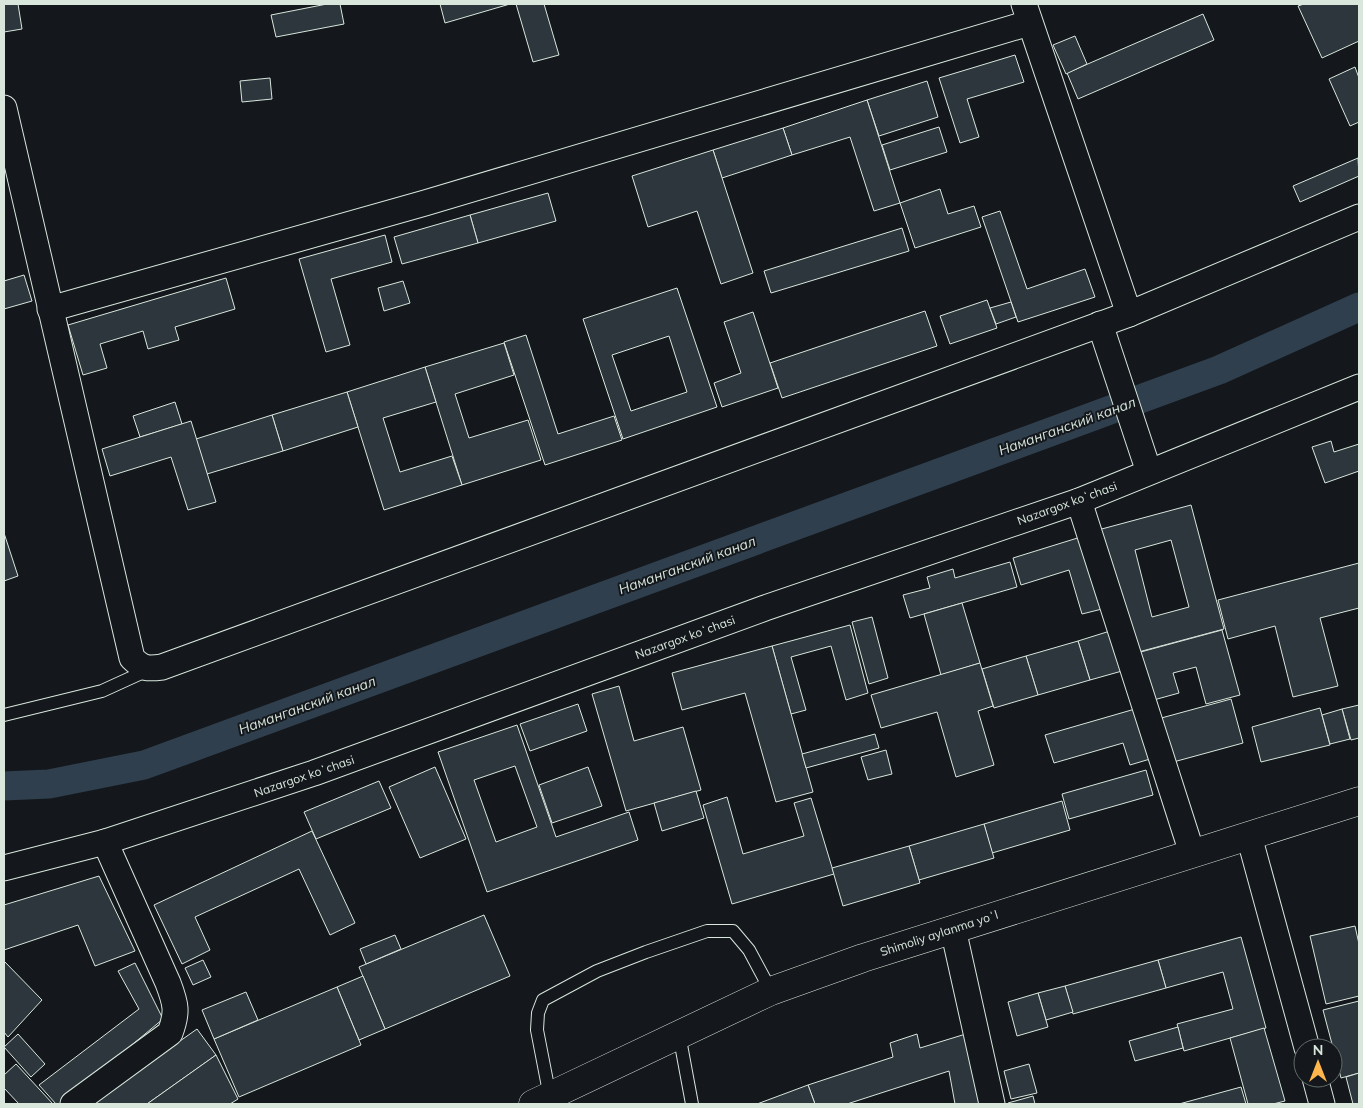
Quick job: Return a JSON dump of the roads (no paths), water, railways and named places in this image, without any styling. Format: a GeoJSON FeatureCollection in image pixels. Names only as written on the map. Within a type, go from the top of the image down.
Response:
{"type":"FeatureCollection","features":[{"type":"Feature","properties":{"kind":"main road","name":"Shimoliy aylanma yoʻl"},"geometry":{"type":"LineString","coordinates":[[541,1101],[771,991],[863,958],[1359,800]]}},
{"type":"Feature","properties":{"kind":"street"},"geometry":{"type":"LineString","coordinates":[[50,309],[425,204],[1027,13],[1129,314]]}},
{"type":"Feature","properties":{"kind":"street"},"geometry":{"type":"LineString","coordinates":[[4,108],[132,658],[140,667],[150,668],[162,667],[1129,314],[1359,217]]}},
{"type":"Feature","properties":{"kind":"street"},"geometry":{"type":"LineString","coordinates":[[1100,324],[1149,472]]}},
{"type":"Feature","properties":{"kind":"street","name":"Nazargox koʻchasi"},"geometry":{"type":"LineString","coordinates":[[4,868],[105,842],[314,773],[765,608],[1079,501],[1359,387]]}},
{"type":"Feature","properties":{"kind":"street"},"geometry":{"type":"LineString","coordinates":[[1079,501],[1192,853]]}},
{"type":"Feature","properties":{"kind":"street"},"geometry":{"type":"LineString","coordinates":[[1249,836],[1304,1038]]}},
{"type":"Feature","properties":{"kind":"street"},"geometry":{"type":"LineString","coordinates":[[73,1104],[170,1033],[176,1017],[176,1001],[105,842]]}},
{"type":"Feature","properties":{"kind":"street"},"geometry":{"type":"LineString","coordinates":[[953,929],[992,1104]]}},
{"type":"Feature","properties":{"kind":"street"},"geometry":{"type":"LineString","coordinates":[[1318,1088],[1322,1104]]}},
{"type":"Feature","properties":{"kind":"lane"},"geometry":{"type":"LineString","coordinates":[[4,715],[102,691],[150,668]]}},
{"type":"Feature","properties":{"kind":"lane"},"geometry":{"type":"LineString","coordinates":[[541,1101],[537,1030],[538,1013],[543,1000],[597,971],[707,931],[733,931],[749,950],[771,991]]}},
{"type":"Feature","properties":{"kind":"lane"},"geometry":{"type":"LineString","coordinates":[[679,1034],[692,1104]]}},
{"type":"Feature","properties":{"kind":"waterway","name":"Наманганский канал"},"geometry":{"type":"LineString","coordinates":[[4,786],[49,784],[144,765],[1219,370],[1359,307]]}}]}
